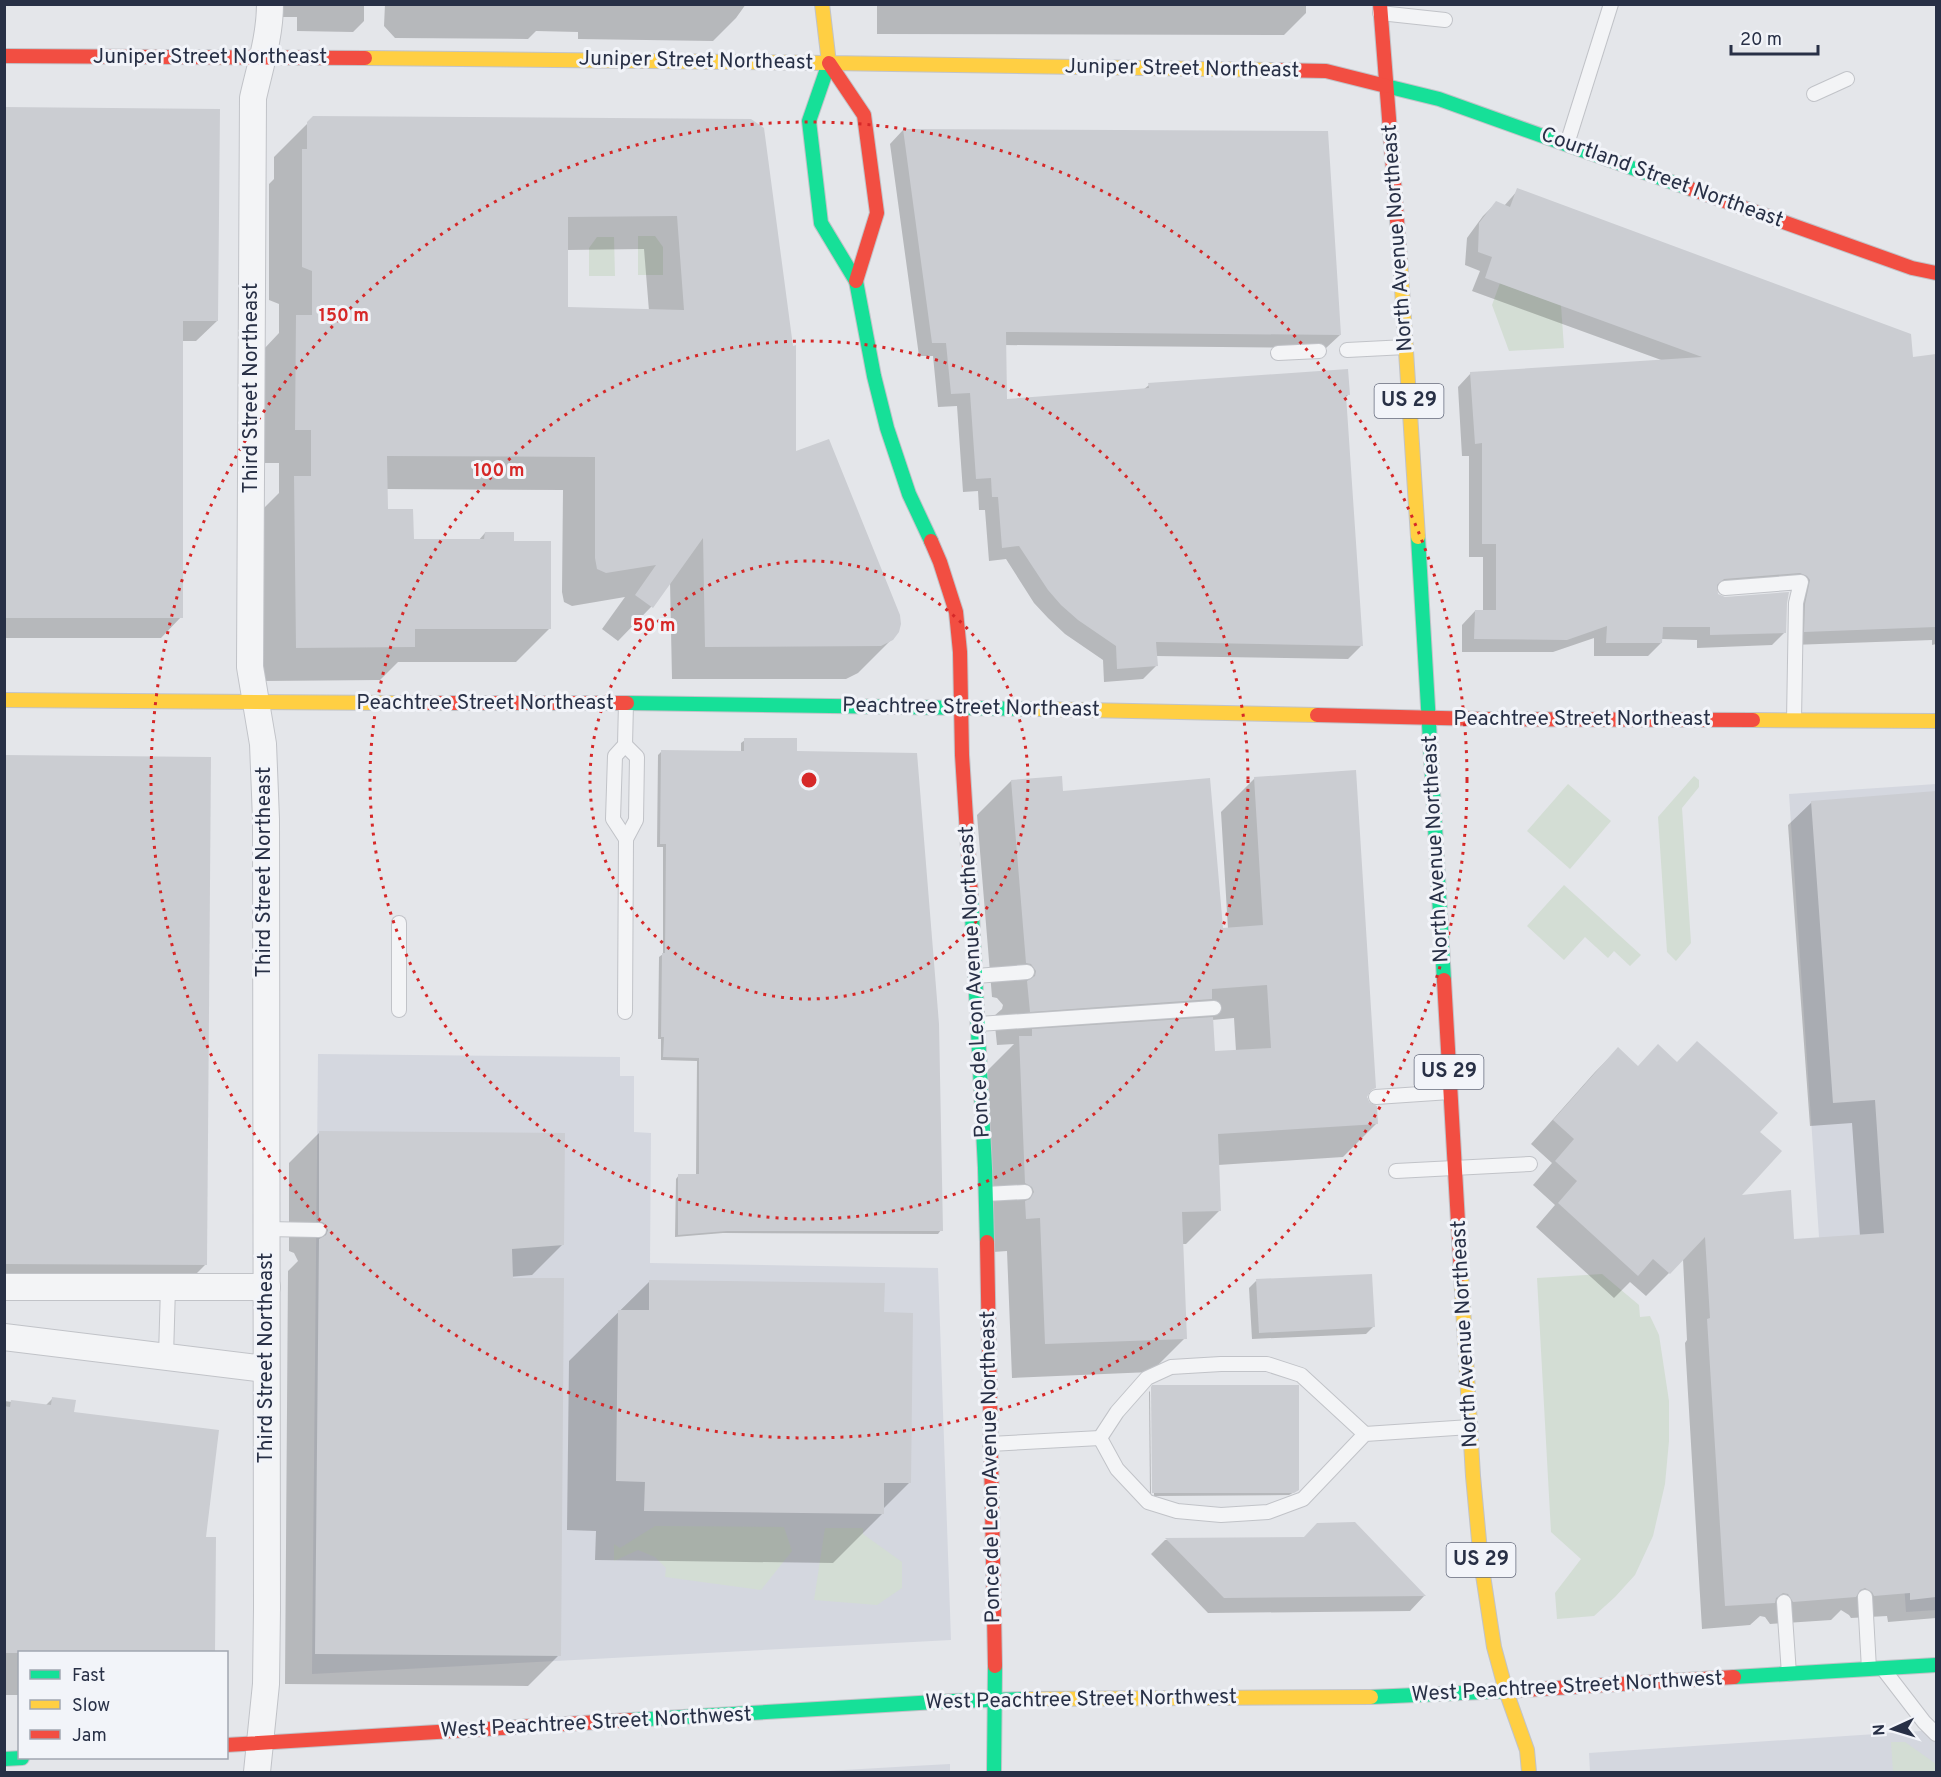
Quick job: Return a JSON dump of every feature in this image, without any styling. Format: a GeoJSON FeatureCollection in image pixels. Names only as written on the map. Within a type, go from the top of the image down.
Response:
{"type":"FeatureCollection","features":[{"type":"Feature","properties":{"kind":"main road","name":"Ponce de Leon Avenue Northeast"},"geometry":{"type":"LineString","coordinates":[[822,4],[830,63],[864,115],[877,213],[856,281]]}},
{"type":"Feature","properties":{"kind":"main road","name":"North Avenue Northeast"},"geometry":{"type":"LineString","coordinates":[[1380,9],[1393,154],[1406,347],[1470,1427],[1481,1562],[1494,1647],[1506,1691]]}},
{"type":"Feature","properties":{"kind":"main road","name":"Juniper Street Northeast"},"geometry":{"type":"LineString","coordinates":[[4,56],[830,63],[1326,71],[1386,86]]}},
{"type":"Feature","properties":{"kind":"main road","name":"Ponce de Leon Avenue Northeast"},"geometry":{"type":"LineString","coordinates":[[830,63],[809,121],[821,223],[856,281],[874,376],[887,428],[909,494],[940,562],[956,612],[960,652],[962,754],[979,1024],[986,1194],[996,1699],[994,1773]]}},
{"type":"Feature","properties":{"kind":"main road","name":"Courtland Street Northeast"},"geometry":{"type":"LineString","coordinates":[[1386,86],[1439,99],[1912,268],[1936,273]]}},
{"type":"Feature","properties":{"kind":"main road","name":"Peachtree Street Northeast"},"geometry":{"type":"LineString","coordinates":[[4,700],[961,707],[1482,719],[1936,721]]}},
{"type":"Feature","properties":{"kind":"main road","name":"West Peachtree Street Northwest"},"geometry":{"type":"LineString","coordinates":[[228,1745],[996,1699],[1397,1697],[1936,1665]]}},
{"type":"Feature","properties":{"kind":"main road","name":"US 29"},"geometry":{"type":"LineString","coordinates":[[1506,1691],[1527,1750],[1529,1773]]}},
{"type":"Feature","properties":{"kind":"street","name":"Third Street Northeast"},"geometry":{"type":"LineString","coordinates":[[257,1773],[266,1684],[266,819],[263,744],[249,667],[253,98],[269,27],[270,4]]}},
{"type":"Feature","properties":{"kind":"street"},"geometry":{"type":"LineString","coordinates":[[4,1287],[267,1287]]}},
{"type":"Feature","properties":{"kind":"street"},"geometry":{"type":"LineString","coordinates":[[4,1337],[266,1369]]}},
{"type":"Feature","properties":{"kind":"lane"},"geometry":{"type":"LineString","coordinates":[[1566,144],[1611,4]]}},
{"type":"Feature","properties":{"kind":"lane"},"geometry":{"type":"LineString","coordinates":[[1380,9],[1445,20]]}},
{"type":"Feature","properties":{"kind":"lane"},"geometry":{"type":"LineString","coordinates":[[1814,94],[1847,79]]}},
{"type":"Feature","properties":{"kind":"lane"},"geometry":{"type":"LineString","coordinates":[[1347,350],[1406,347]]}},
{"type":"Feature","properties":{"kind":"lane"},"geometry":{"type":"LineString","coordinates":[[1278,353],[1319,351]]}},
{"type":"Feature","properties":{"kind":"lane"},"geometry":{"type":"LineString","coordinates":[[1725,588],[1801,582],[1796,603],[1794,720]]}},
{"type":"Feature","properties":{"kind":"lane"},"geometry":{"type":"LineString","coordinates":[[626,704],[625,745],[615,756],[613,819],[626,839]]}},
{"type":"Feature","properties":{"kind":"lane"},"geometry":{"type":"LineString","coordinates":[[625,745],[637,756],[636,820],[626,839],[625,1012]]}},
{"type":"Feature","properties":{"kind":"lane"},"geometry":{"type":"LineString","coordinates":[[399,923],[399,1010]]}},
{"type":"Feature","properties":{"kind":"lane"},"geometry":{"type":"LineString","coordinates":[[976,976],[1027,972]]}},
{"type":"Feature","properties":{"kind":"lane"},"geometry":{"type":"LineString","coordinates":[[979,1024],[1214,1008]]}},
{"type":"Feature","properties":{"kind":"lane"},"geometry":{"type":"LineString","coordinates":[[1376,1097],[1450,1092]]}},
{"type":"Feature","properties":{"kind":"lane"},"geometry":{"type":"LineString","coordinates":[[1396,1171],[1530,1164]]}},
{"type":"Feature","properties":{"kind":"lane"},"geometry":{"type":"LineString","coordinates":[[986,1194],[1025,1192]]}},
{"type":"Feature","properties":{"kind":"lane"},"geometry":{"type":"LineString","coordinates":[[266,1229],[319,1230]]}},
{"type":"Feature","properties":{"kind":"lane"},"geometry":{"type":"LineString","coordinates":[[166,1356],[168,1287]]}},
{"type":"Feature","properties":{"kind":"lane"},"geometry":{"type":"LineString","coordinates":[[1100,1438],[1117,1412],[1147,1378],[1171,1367],[1221,1364],[1267,1364],[1302,1375],[1365,1434]]}},
{"type":"Feature","properties":{"kind":"lane"},"geometry":{"type":"LineString","coordinates":[[1100,1438],[1118,1469],[1148,1502],[1177,1511],[1221,1515],[1268,1512],[1303,1499],[1365,1434],[1470,1427]]}},
{"type":"Feature","properties":{"kind":"lane"},"geometry":{"type":"LineString","coordinates":[[990,1444],[1100,1438]]}},
{"type":"Feature","properties":{"kind":"lane"},"geometry":{"type":"LineString","coordinates":[[1865,1597],[1876,1669],[1936,1734]]}},
{"type":"Feature","properties":{"kind":"lane"},"geometry":{"type":"LineString","coordinates":[[1784,1602],[1789,1674]]}},
{"type":"Feature","properties":{"kind":"shaded area"},"geometry":{"type":"Polygon","coordinates":[[[638,236],[655,236],[663,247],[663,275],[638,275],[638,236]]]}},
{"type":"Feature","properties":{"kind":"shaded area"},"geometry":{"type":"Polygon","coordinates":[[[597,237],[614,237],[615,276],[589,276],[589,248],[597,237]]]}},
{"type":"Feature","properties":{"kind":"shaded area"},"geometry":{"type":"Polygon","coordinates":[[[1500,283],[1561,305],[1564,348],[1509,351],[1492,305],[1500,283]]]}},
{"type":"Feature","properties":{"kind":"shaded area"},"geometry":{"type":"Polygon","coordinates":[[[1694,776],[1699,780],[1699,787],[1682,808],[1691,943],[1676,961],[1667,952],[1658,817],[1694,776]]]}},
{"type":"Feature","properties":{"kind":"shaded area"},"geometry":{"type":"Polygon","coordinates":[[[1568,784],[1611,821],[1570,869],[1527,831],[1568,784]]]}},
{"type":"Feature","properties":{"kind":"shaded area"},"geometry":{"type":"Polygon","coordinates":[[[1936,784],[1936,1610],[1906,1612],[1889,1361],[1819,1237],[1789,794],[1936,784]]]}},
{"type":"Feature","properties":{"kind":"shaded area"},"geometry":{"type":"Polygon","coordinates":[[[1564,885],[1641,955],[1630,966],[1614,951],[1608,958],[1585,937],[1564,960],[1527,926],[1564,885]]]}},
{"type":"Feature","properties":{"kind":"shaded area"},"geometry":{"type":"Polygon","coordinates":[[[318,1054],[620,1057],[620,1076],[634,1076],[634,1132],[651,1133],[650,1263],[938,1268],[951,1640],[312,1674],[318,1054]]]}},
{"type":"Feature","properties":{"kind":"shaded area"},"geometry":{"type":"Polygon","coordinates":[[[1602,1274],[1639,1305],[1640,1317],[1650,1316],[1659,1335],[1669,1401],[1669,1441],[1665,1484],[1653,1536],[1635,1575],[1594,1616],[1557,1619],[1555,1593],[1581,1559],[1551,1532],[1537,1278],[1602,1274]]]}},
{"type":"Feature","properties":{"kind":"shaded area"},"geometry":{"type":"Polygon","coordinates":[[[655,1526],[784,1527],[792,1551],[761,1590],[665,1577],[666,1568],[655,1557],[638,1550],[614,1561],[614,1544],[620,1548],[655,1526]]]}},
{"type":"Feature","properties":{"kind":"shaded area"},"geometry":{"type":"Polygon","coordinates":[[[825,1528],[863,1528],[863,1534],[902,1562],[902,1588],[877,1605],[814,1600],[825,1528]]]}},
{"type":"Feature","properties":{"kind":"shaded area"},"geometry":{"type":"Polygon","coordinates":[[[1936,1730],[1936,1772],[1590,1772],[1589,1753],[1936,1730]]]}},
{"type":"Feature","properties":{"kind":"shaded area"},"geometry":{"type":"Polygon","coordinates":[[[1891,1742],[1905,1742],[1936,1764],[1936,1772],[1893,1772],[1891,1742]]]}},
{"type":"Feature","properties":{"kind":"shaded area"},"geometry":{"type":"Polygon","coordinates":[[[950,1764],[950,1772],[809,1772],[913,1766],[950,1764]]]}},
{"type":"Feature","properties":{"kind":"building"},"geometry":{"type":"Polygon","coordinates":[[[4,107],[220,109],[218,321],[183,321],[183,618],[4,618],[4,107]]]}},
{"type":"Feature","properties":{"kind":"building"},"geometry":{"type":"Polygon","coordinates":[[[313,116],[751,119],[764,128],[793,346],[796,345],[796,451],[829,439],[900,615],[899,632],[893,640],[881,646],[705,647],[703,538],[653,608],[635,595],[656,565],[606,573],[597,569],[595,558],[595,457],[387,456],[388,509],[413,509],[414,539],[484,539],[485,532],[514,532],[514,541],[551,541],[551,629],[415,629],[415,647],[296,648],[294,476],[311,476],[311,430],[295,430],[296,315],[312,315],[312,271],[302,267],[302,149],[307,149],[307,122],[313,116]],[[677,216],[568,217],[568,307],[684,310],[677,216]]]}},
{"type":"Feature","properties":{"kind":"building"},"geometry":{"type":"Polygon","coordinates":[[[903,129],[1328,131],[1341,335],[1006,332],[1007,399],[1149,388],[1148,383],[1348,369],[1350,395],[1346,395],[1363,646],[1156,642],[1158,666],[1117,669],[1116,646],[1078,620],[1061,605],[1048,590],[1019,546],[1002,548],[998,497],[992,497],[991,478],[976,479],[970,393],[951,394],[946,343],[932,343],[903,129]]]}},
{"type":"Feature","properties":{"kind":"building"},"geometry":{"type":"Polygon","coordinates":[[[1517,188],[1911,334],[1913,357],[1936,354],[1936,627],[1804,632],[1805,604],[1810,580],[1800,573],[1724,579],[1717,585],[1718,594],[1725,597],[1789,592],[1786,633],[1710,635],[1710,627],[1663,627],[1662,643],[1606,643],[1607,626],[1567,640],[1474,639],[1475,610],[1496,610],[1496,544],[1482,544],[1482,443],[1475,444],[1470,372],[1702,357],[1485,278],[1492,257],[1478,252],[1479,223],[1496,201],[1510,207],[1517,188]]]}},
{"type":"Feature","properties":{"kind":"building"},"geometry":{"type":"Polygon","coordinates":[[[744,738],[797,738],[797,751],[917,753],[939,1024],[943,1231],[727,1231],[678,1235],[678,1174],[699,1174],[699,1058],[663,1057],[664,1037],[661,1037],[662,953],[665,953],[666,844],[660,844],[661,750],[744,751],[744,738]]]}},
{"type":"Feature","properties":{"kind":"building"},"geometry":{"type":"Polygon","coordinates":[[[4,755],[211,757],[207,1265],[4,1264],[4,755]]]}},
{"type":"Feature","properties":{"kind":"building"},"geometry":{"type":"Polygon","coordinates":[[[1356,770],[1376,1088],[1371,1090],[1367,1097],[1369,1102],[1377,1106],[1378,1124],[1218,1134],[1221,1211],[1182,1212],[1187,1339],[1045,1344],[1040,1218],[1026,1219],[1025,1201],[1030,1199],[1034,1192],[1032,1187],[1025,1183],[1019,1036],[1032,1036],[1032,1029],[1213,1017],[1215,1051],[1271,1048],[1267,985],[1212,989],[1212,999],[1030,1012],[1027,981],[1035,976],[1036,971],[1031,964],[1026,963],[1011,780],[1062,776],[1063,791],[1210,778],[1223,928],[1263,925],[1254,777],[1356,770]]]}},
{"type":"Feature","properties":{"kind":"building"},"geometry":{"type":"Polygon","coordinates":[[[1936,791],[1936,1597],[1910,1600],[1910,1593],[1874,1596],[1865,1588],[1860,1590],[1856,1597],[1793,1602],[1788,1594],[1783,1593],[1776,1598],[1775,1603],[1725,1606],[1707,1319],[1710,1318],[1705,1237],[1670,1274],[1653,1259],[1638,1276],[1558,1203],[1577,1181],[1555,1161],[1574,1139],[1553,1120],[1618,1047],[1638,1066],[1658,1044],[1677,1062],[1697,1041],[1778,1113],[1760,1132],[1782,1151],[1742,1195],[1791,1190],[1794,1239],[1884,1233],[1875,1100],[1833,1103],[1811,801],[1936,791]]]}},
{"type":"Feature","properties":{"kind":"building"},"geometry":{"type":"Polygon","coordinates":[[[319,1131],[565,1133],[564,1245],[512,1249],[513,1278],[564,1278],[561,1656],[315,1654],[319,1239],[326,1235],[328,1230],[324,1223],[319,1221],[319,1131]]]}},
{"type":"Feature","properties":{"kind":"building"},"geometry":{"type":"Polygon","coordinates":[[[1372,1274],[1375,1327],[1259,1333],[1256,1279],[1372,1274]]]}},
{"type":"Feature","properties":{"kind":"building"},"geometry":{"type":"Polygon","coordinates":[[[649,1280],[885,1283],[884,1312],[913,1313],[911,1483],[884,1483],[884,1514],[644,1511],[645,1482],[616,1481],[618,1310],[649,1310],[649,1280]]]}},
{"type":"Feature","properties":{"kind":"building"},"geometry":{"type":"Polygon","coordinates":[[[1152,1385],[1299,1385],[1299,1490],[1294,1493],[1152,1493],[1152,1385]]]}},
{"type":"Feature","properties":{"kind":"building"},"geometry":{"type":"Polygon","coordinates":[[[52,1397],[76,1400],[74,1412],[219,1430],[206,1537],[216,1537],[215,1651],[18,1651],[18,1653],[4,1653],[4,1406],[10,1407],[11,1400],[51,1405],[52,1397]]]}},
{"type":"Feature","properties":{"kind":"building"},"geometry":{"type":"Polygon","coordinates":[[[1355,1522],[1426,1596],[1224,1598],[1165,1538],[1304,1537],[1317,1523],[1355,1522]]]}},
{"type":"Feature","properties":{"kind":"traffic: fast"},"geometry":{"type":"LineString","coordinates":[[829,63],[809,121],[821,223],[856,281],[874,376],[887,428],[909,494],[931,541]]}},
{"type":"Feature","properties":{"kind":"traffic: fast"},"geometry":{"type":"LineString","coordinates":[[1386,86],[1439,99],[1691,189]]}},
{"type":"Feature","properties":{"kind":"traffic: fast"},"geometry":{"type":"LineString","coordinates":[[1418,537],[1444,980]]}},
{"type":"Feature","properties":{"kind":"traffic: fast"},"geometry":{"type":"LineString","coordinates":[[627,703],[1039,709]]}},
{"type":"Feature","properties":{"kind":"traffic: fast"},"geometry":{"type":"LineString","coordinates":[[971,896],[987,1242]]}},
{"type":"Feature","properties":{"kind":"traffic: fast"},"geometry":{"type":"LineString","coordinates":[[1734,1677],[1936,1665]]}},
{"type":"Feature","properties":{"kind":"traffic: fast"},"geometry":{"type":"LineString","coordinates":[[994,1772],[995,1666]]}},
{"type":"Feature","properties":{"kind":"traffic: fast"},"geometry":{"type":"LineString","coordinates":[[1371,1697],[1506,1691]]}},
{"type":"Feature","properties":{"kind":"traffic: fast"},"geometry":{"type":"LineString","coordinates":[[631,1720],[953,1701],[1028,1699]]}},
{"type":"Feature","properties":{"kind":"traffic: fast"},"geometry":{"type":"LineString","coordinates":[[4,1759],[18,1758]]}},
{"type":"Feature","properties":{"kind":"traffic: slow"},"geometry":{"type":"LineString","coordinates":[[822,4],[829,63],[1275,70]]}},
{"type":"Feature","properties":{"kind":"traffic: slow"},"geometry":{"type":"LineString","coordinates":[[365,58],[829,63]]}},
{"type":"Feature","properties":{"kind":"traffic: slow"},"geometry":{"type":"LineString","coordinates":[[1400,258],[1418,537]]}},
{"type":"Feature","properties":{"kind":"traffic: slow"},"geometry":{"type":"LineString","coordinates":[[4,700],[400,703]]}},
{"type":"Feature","properties":{"kind":"traffic: slow"},"geometry":{"type":"LineString","coordinates":[[1039,709],[1317,715]]}},
{"type":"Feature","properties":{"kind":"traffic: slow"},"geometry":{"type":"LineString","coordinates":[[1753,720],[1936,721]]}},
{"type":"Feature","properties":{"kind":"traffic: slow"},"geometry":{"type":"LineString","coordinates":[[1461,1274],[1473,1476],[1481,1562],[1494,1647],[1506,1691],[1527,1750],[1529,1772]]}},
{"type":"Feature","properties":{"kind":"traffic: slow"},"geometry":{"type":"LineString","coordinates":[[1028,1699],[1371,1697]]}},
{"type":"Feature","properties":{"kind":"traffic: jam"},"geometry":{"type":"LineString","coordinates":[[1380,4],[1400,258]]}},
{"type":"Feature","properties":{"kind":"traffic: jam"},"geometry":{"type":"LineString","coordinates":[[4,56],[365,58]]}},
{"type":"Feature","properties":{"kind":"traffic: jam"},"geometry":{"type":"LineString","coordinates":[[829,63],[864,115],[877,213],[856,281]]}},
{"type":"Feature","properties":{"kind":"traffic: jam"},"geometry":{"type":"LineString","coordinates":[[1275,70],[1326,71],[1386,86]]}},
{"type":"Feature","properties":{"kind":"traffic: jam"},"geometry":{"type":"LineString","coordinates":[[1691,189],[1912,268],[1936,273]]}},
{"type":"Feature","properties":{"kind":"traffic: jam"},"geometry":{"type":"LineString","coordinates":[[931,541],[956,612],[960,652],[962,755],[971,896]]}},
{"type":"Feature","properties":{"kind":"traffic: jam"},"geometry":{"type":"LineString","coordinates":[[400,703],[627,703]]}},
{"type":"Feature","properties":{"kind":"traffic: jam"},"geometry":{"type":"LineString","coordinates":[[1317,715],[1482,719],[1753,720]]}},
{"type":"Feature","properties":{"kind":"traffic: jam"},"geometry":{"type":"LineString","coordinates":[[1444,980],[1461,1274]]}},
{"type":"Feature","properties":{"kind":"traffic: jam"},"geometry":{"type":"LineString","coordinates":[[987,1242],[995,1666]]}},
{"type":"Feature","properties":{"kind":"traffic: jam"},"geometry":{"type":"LineString","coordinates":[[1506,1691],[1734,1677]]}},
{"type":"Feature","properties":{"kind":"traffic: jam"},"geometry":{"type":"LineString","coordinates":[[228,1745],[631,1720]]}}]}
